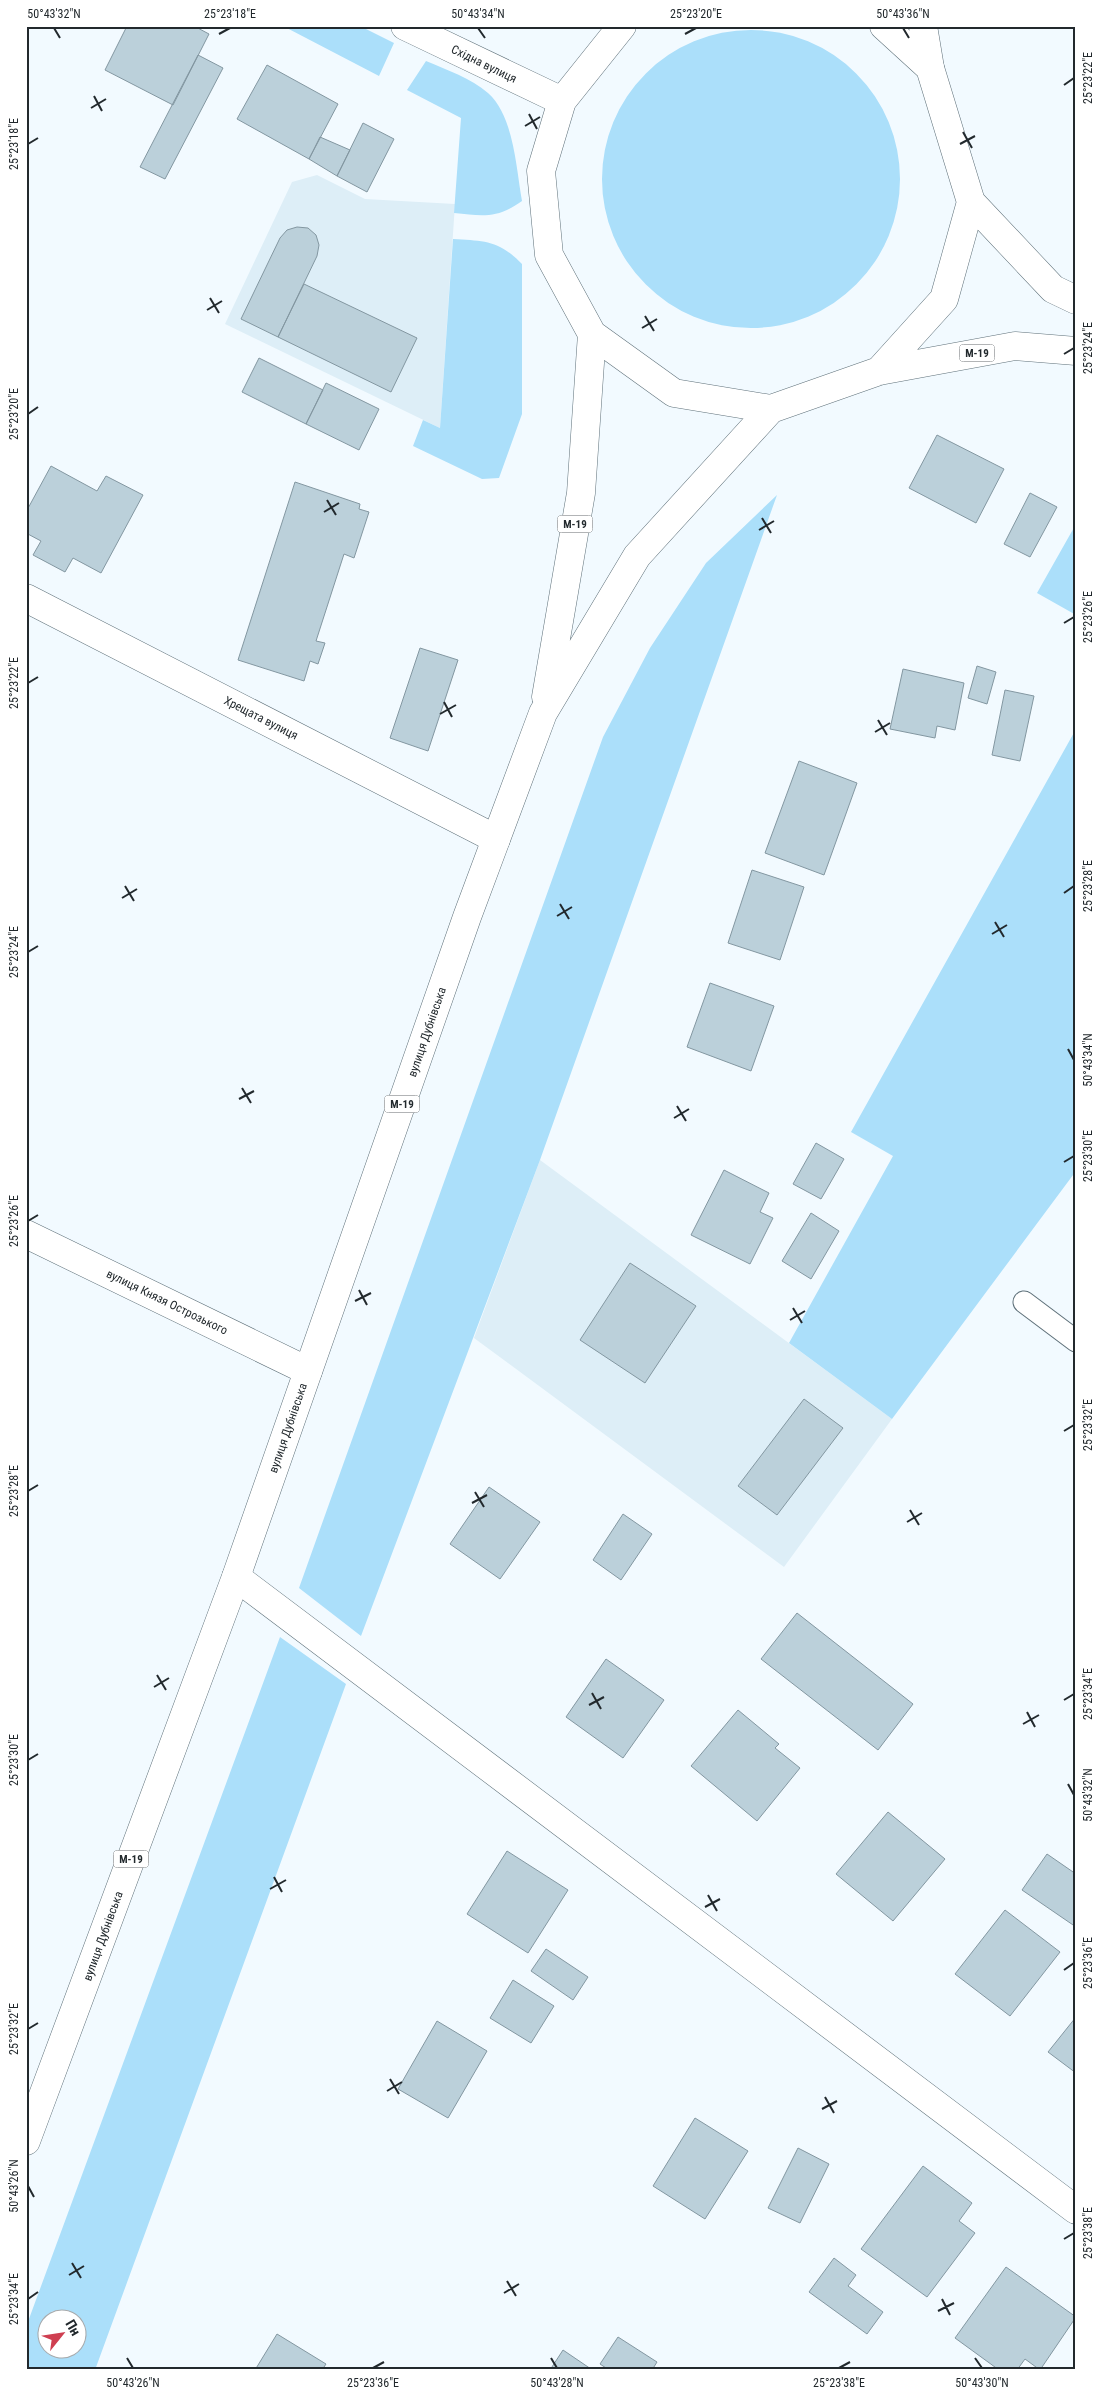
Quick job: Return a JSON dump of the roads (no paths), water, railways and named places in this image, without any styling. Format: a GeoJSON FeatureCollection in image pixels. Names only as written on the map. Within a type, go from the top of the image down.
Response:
{"type":"FeatureCollection","features":[{"type":"Feature","properties":{"kind":"main road","name":"Східна вулиця"},"geometry":{"type":"LineString","coordinates":[[405,26],[562,102]]}},
{"type":"Feature","properties":{"kind":"main road","name":"М-19"},"geometry":{"type":"LineString","coordinates":[[622,26],[562,102],[541,171],[549,255],[592,334],[674,394],[771,409]]}},
{"type":"Feature","properties":{"kind":"main road"},"geometry":{"type":"LineString","coordinates":[[884,26],[930,68]]}},
{"type":"Feature","properties":{"kind":"main road"},"geometry":{"type":"LineString","coordinates":[[923,26],[930,68],[971,202],[1053,289],[1076,300]]}},
{"type":"Feature","properties":{"kind":"main road","name":"М-19"},"geometry":{"type":"LineString","coordinates":[[879,370],[944,299],[971,202]]}},
{"type":"Feature","properties":{"kind":"main road","name":"М-19"},"geometry":{"type":"LineString","coordinates":[[543,713],[581,493],[592,334]]}},
{"type":"Feature","properties":{"kind":"main road","name":"М-19"},"geometry":{"type":"LineString","coordinates":[[543,713],[637,556],[771,409],[879,370],[1015,346],[1076,351]]}},
{"type":"Feature","properties":{"kind":"main road","name":"Хрещата вулиця"},"geometry":{"type":"LineString","coordinates":[[26,598],[496,839]]}},
{"type":"Feature","properties":{"kind":"main road","name":"вулиця Дубнівська"},"geometry":{"type":"LineString","coordinates":[[26,2141],[236,1577],[496,839],[543,713]]}},
{"type":"Feature","properties":{"kind":"main road","name":"вулиця Князя Острозького"},"geometry":{"type":"LineString","coordinates":[[26,1234],[308,1371]]}},
{"type":"Feature","properties":{"kind":"main road"},"geometry":{"type":"LineString","coordinates":[[236,1577],[1076,2210]]}},
{"type":"Feature","properties":{"kind":"lane"},"geometry":{"type":"LineString","coordinates":[[1024,1302],[1076,1341]]}}]}
